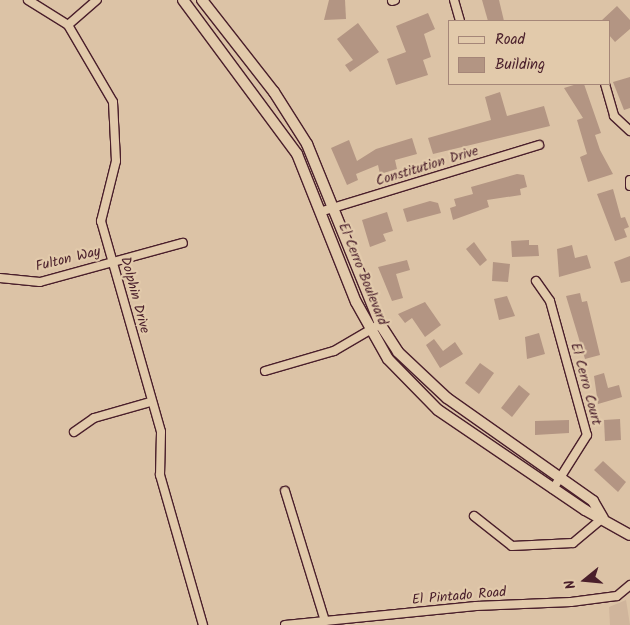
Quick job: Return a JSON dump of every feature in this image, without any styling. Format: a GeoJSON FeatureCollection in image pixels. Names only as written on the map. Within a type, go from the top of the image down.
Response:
{"type":"FeatureCollection","features":[{"type":"Feature","properties":{"kind":"street","name":"Dolphin Drive"},"geometry":{"type":"LineString","coordinates":[[28,0],[68,25],[113,102],[116,161],[100,221],[113,261],[150,402],[161,432],[160,475],[202,625]]}},
{"type":"Feature","properties":{"kind":"street"},"geometry":{"type":"LineString","coordinates":[[68,25],[97,0]]}},
{"type":"Feature","properties":{"kind":"street","name":"El Cerro Boulevard"},"geometry":{"type":"LineString","coordinates":[[183,0],[287,139],[323,211],[370,330],[412,387],[553,489],[630,534]]}},
{"type":"Feature","properties":{"kind":"street","name":"El Cerro Boulevard"},"geometry":{"type":"LineString","coordinates":[[202,0],[286,111],[336,206],[380,324],[398,352],[431,385],[593,501],[603,518]]}},
{"type":"Feature","properties":{"kind":"street"},"geometry":{"type":"LineString","coordinates":[[454,0],[460,20]]}},
{"type":"Feature","properties":{"kind":"street"},"geometry":{"type":"LineString","coordinates":[[604,85],[614,116],[630,131]]}},
{"type":"Feature","properties":{"kind":"street","name":"Constitution Drive"},"geometry":{"type":"LineString","coordinates":[[323,211],[539,145]]}},
{"type":"Feature","properties":{"kind":"street"},"geometry":{"type":"LineString","coordinates":[[630,180],[630,186]]}},
{"type":"Feature","properties":{"kind":"street","name":"Fulton Way"},"geometry":{"type":"LineString","coordinates":[[0,278],[40,282],[183,243]]}},
{"type":"Feature","properties":{"kind":"street","name":"El Cerro Court"},"geometry":{"type":"LineString","coordinates":[[536,281],[550,302],[587,435],[553,489]]}},
{"type":"Feature","properties":{"kind":"street"},"geometry":{"type":"LineString","coordinates":[[265,371],[334,351],[380,324]]}},
{"type":"Feature","properties":{"kind":"street"},"geometry":{"type":"LineString","coordinates":[[74,432],[94,418],[150,402]]}},
{"type":"Feature","properties":{"kind":"street"},"geometry":{"type":"LineString","coordinates":[[285,491],[324,621]]}},
{"type":"Feature","properties":{"kind":"street"},"geometry":{"type":"LineString","coordinates":[[474,516],[512,546],[573,543],[603,518]]}},
{"type":"Feature","properties":{"kind":"street","name":"El Pintado Road"},"geometry":{"type":"LineString","coordinates":[[286,625],[476,606],[571,602],[617,596],[630,585]]}},
{"type":"Feature","properties":{"kind":"shaded area"},"geometry":{"type":"Polygon","coordinates":[[[626,600],[630,625],[610,625],[609,607],[626,600]]]}},
{"type":"Feature","properties":{"kind":"building"},"geometry":{"type":"Polygon","coordinates":[[[329,0],[345,0],[346,19],[324,20],[329,0]]]}},
{"type":"Feature","properties":{"kind":"building"},"geometry":{"type":"Polygon","coordinates":[[[482,0],[499,0],[504,20],[488,20],[482,0]]]}},
{"type":"Feature","properties":{"kind":"building"},"geometry":{"type":"Polygon","coordinates":[[[617,6],[630,20],[630,29],[615,42],[610,36],[610,20],[602,20],[617,6]]]}},
{"type":"Feature","properties":{"kind":"building"},"geometry":{"type":"Polygon","coordinates":[[[428,13],[435,29],[424,34],[431,57],[423,60],[428,75],[396,85],[387,59],[406,52],[396,26],[428,13]]]}},
{"type":"Feature","properties":{"kind":"building"},"geometry":{"type":"Polygon","coordinates":[[[358,23],[379,52],[350,72],[345,65],[353,60],[337,39],[358,23]]]}},
{"type":"Feature","properties":{"kind":"building"},"geometry":{"type":"Polygon","coordinates":[[[630,77],[630,108],[624,110],[613,82],[630,77]]]}},
{"type":"Feature","properties":{"kind":"building"},"geometry":{"type":"Polygon","coordinates":[[[574,85],[584,85],[601,133],[595,135],[600,150],[613,174],[588,182],[580,157],[587,154],[577,120],[583,118],[564,88],[574,85]]]}},
{"type":"Feature","properties":{"kind":"building"},"geometry":{"type":"Polygon","coordinates":[[[500,92],[507,116],[544,106],[550,126],[433,154],[428,138],[491,120],[485,97],[500,92]]]}},
{"type":"Feature","properties":{"kind":"building"},"geometry":{"type":"Polygon","coordinates":[[[412,138],[417,154],[395,160],[397,169],[380,174],[378,165],[356,174],[358,180],[347,185],[331,148],[349,140],[357,161],[376,149],[412,138]]]}},
{"type":"Feature","properties":{"kind":"building"},"geometry":{"type":"Polygon","coordinates":[[[517,174],[524,175],[527,187],[520,189],[521,195],[487,200],[489,207],[453,220],[450,208],[456,206],[454,199],[473,194],[471,187],[517,174]]]}},
{"type":"Feature","properties":{"kind":"building"},"geometry":{"type":"Polygon","coordinates":[[[613,189],[621,218],[625,217],[629,227],[624,229],[627,237],[615,241],[597,194],[613,189]]]}},
{"type":"Feature","properties":{"kind":"building"},"geometry":{"type":"Polygon","coordinates":[[[430,201],[438,203],[441,213],[407,222],[403,209],[430,201]]]}},
{"type":"Feature","properties":{"kind":"building"},"geometry":{"type":"Polygon","coordinates":[[[387,212],[393,231],[383,234],[386,241],[370,247],[362,220],[387,212]]]}},
{"type":"Feature","properties":{"kind":"building"},"geometry":{"type":"Polygon","coordinates":[[[529,240],[529,245],[538,245],[539,256],[512,257],[511,241],[529,240]]]}},
{"type":"Feature","properties":{"kind":"building"},"geometry":{"type":"Polygon","coordinates":[[[474,242],[487,260],[480,266],[466,249],[474,242]]]}},
{"type":"Feature","properties":{"kind":"building"},"geometry":{"type":"Polygon","coordinates":[[[572,245],[575,258],[587,255],[591,268],[559,277],[557,249],[572,245]]]}},
{"type":"Feature","properties":{"kind":"building"},"geometry":{"type":"Polygon","coordinates":[[[630,256],[630,281],[621,283],[614,262],[630,256]]]}},
{"type":"Feature","properties":{"kind":"building"},"geometry":{"type":"Polygon","coordinates":[[[407,260],[410,270],[396,274],[403,298],[392,301],[378,267],[407,260]]]}},
{"type":"Feature","properties":{"kind":"building"},"geometry":{"type":"Polygon","coordinates":[[[493,262],[510,264],[508,282],[492,281],[493,262]]]}},
{"type":"Feature","properties":{"kind":"building"},"geometry":{"type":"Polygon","coordinates":[[[580,293],[582,302],[587,301],[600,355],[585,359],[566,296],[580,293]]]}},
{"type":"Feature","properties":{"kind":"building"},"geometry":{"type":"Polygon","coordinates":[[[507,296],[515,316],[499,320],[494,299],[507,296]]]}},
{"type":"Feature","properties":{"kind":"building"},"geometry":{"type":"Polygon","coordinates":[[[425,302],[441,325],[425,337],[412,318],[405,323],[398,314],[425,302]]]}},
{"type":"Feature","properties":{"kind":"building"},"geometry":{"type":"Polygon","coordinates":[[[539,333],[545,354],[527,359],[525,337],[539,333]]]}},
{"type":"Feature","properties":{"kind":"building"},"geometry":{"type":"Polygon","coordinates":[[[434,339],[443,351],[455,342],[463,354],[440,368],[426,345],[434,339]]]}},
{"type":"Feature","properties":{"kind":"building"},"geometry":{"type":"Polygon","coordinates":[[[480,363],[494,373],[479,394],[465,383],[480,363]]]}},
{"type":"Feature","properties":{"kind":"building"},"geometry":{"type":"Polygon","coordinates":[[[604,373],[608,388],[619,385],[622,397],[598,404],[594,376],[604,373]]]}},
{"type":"Feature","properties":{"kind":"building"},"geometry":{"type":"Polygon","coordinates":[[[519,385],[530,394],[512,417],[501,408],[519,385]]]}},
{"type":"Feature","properties":{"kind":"building"},"geometry":{"type":"Polygon","coordinates":[[[620,419],[621,440],[605,441],[604,420],[620,419]]]}},
{"type":"Feature","properties":{"kind":"building"},"geometry":{"type":"Polygon","coordinates":[[[569,420],[569,433],[535,435],[535,421],[569,420]]]}},
{"type":"Feature","properties":{"kind":"building"},"geometry":{"type":"Polygon","coordinates":[[[603,461],[626,482],[618,492],[594,470],[603,461]]]}}]}
